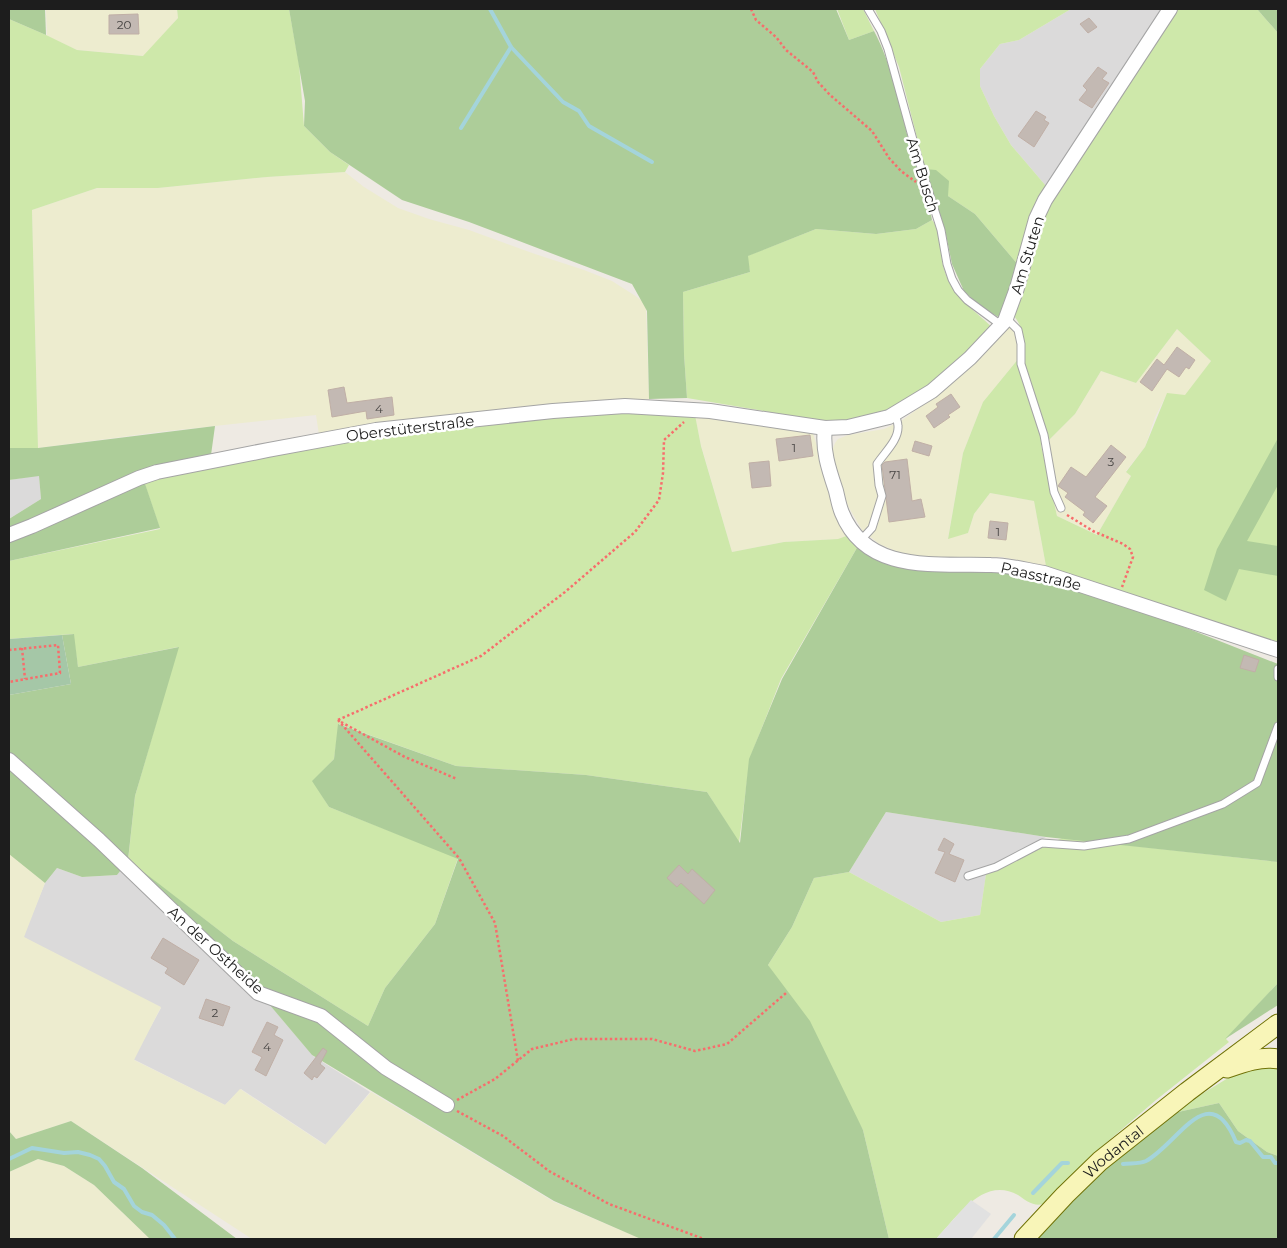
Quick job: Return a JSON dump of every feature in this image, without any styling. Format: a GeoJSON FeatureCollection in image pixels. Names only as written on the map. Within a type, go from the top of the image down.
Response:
{"type":"FeatureCollection","features":[{"type":"Feature","properties":{"kind":"main road","name":"Wodantal"},"geometry":{"type":"LineString","coordinates":[[1024,1239],[1100,1161],[1212,1073],[1276,1032]]}},
{"type":"Feature","properties":{"kind":"main road","name":"Wodantal"},"geometry":{"type":"LineString","coordinates":[[1212,1073],[1259,1058],[1278,1059]]}},
{"type":"Feature","properties":{"kind":"street","name":"Am Stuten"},"geometry":{"type":"LineString","coordinates":[[824,428],[848,428],[895,414],[932,392],[970,358],[1004,321],[1017,288],[1036,219],[1045,200],[1170,9]]}},
{"type":"Feature","properties":{"kind":"street","name":"Oberstüterstraße"},"geometry":{"type":"LineString","coordinates":[[9,535],[156,472],[376,430],[553,411],[626,406],[695,410],[774,419],[824,428]]}},
{"type":"Feature","properties":{"kind":"street","name":"Paasstraße"},"geometry":{"type":"LineString","coordinates":[[824,428],[823,442],[826,458],[842,514],[860,540],[878,552],[904,562],[928,565],[1008,565],[1118,597],[1278,650]]}},
{"type":"Feature","properties":{"kind":"street","name":"An der Ostheide"},"geometry":{"type":"LineString","coordinates":[[9,760],[99,840],[258,993],[321,1016],[386,1068],[447,1105]]}},
{"type":"Feature","properties":{"kind":"lane","name":"Am Busch"},"geometry":{"type":"LineString","coordinates":[[868,9],[881,31],[888,49],[941,230],[952,279],[958,290],[967,300],[1004,321]]}},
{"type":"Feature","properties":{"kind":"lane"},"geometry":{"type":"LineString","coordinates":[[1004,321],[1018,330],[1021,364],[1044,435],[1054,492],[1061,508]]}},
{"type":"Feature","properties":{"kind":"lane"},"geometry":{"type":"LineString","coordinates":[[860,540],[872,528],[879,508],[882,496],[877,464],[893,443],[898,431],[895,414]]}},
{"type":"Feature","properties":{"kind":"lane"},"geometry":{"type":"LineString","coordinates":[[1278,669],[1278,677]]}},
{"type":"Feature","properties":{"kind":"lane"},"geometry":{"type":"LineString","coordinates":[[968,876],[996,867],[1042,843],[1084,846],[1129,839],[1223,804],[1257,783],[1278,726]]}},
{"type":"Feature","properties":{"kind":"path"},"geometry":{"type":"LineString","coordinates":[[752,9],[756,20],[776,37],[786,50],[813,72],[818,82],[830,95],[872,131],[889,158],[900,171],[929,193]]}},
{"type":"Feature","properties":{"kind":"path"},"geometry":{"type":"LineString","coordinates":[[338,720],[481,656],[579,580],[635,532],[659,500],[663,474],[664,440],[695,410]]}},
{"type":"Feature","properties":{"kind":"path"},"geometry":{"type":"LineString","coordinates":[[1061,508],[1080,524],[1130,549],[1133,557],[1118,597]]}},
{"type":"Feature","properties":{"kind":"path"},"geometry":{"type":"LineString","coordinates":[[9,650],[58,645],[60,673],[9,682]]}},
{"type":"Feature","properties":{"kind":"path"},"geometry":{"type":"LineString","coordinates":[[22,648],[25,679]]}},
{"type":"Feature","properties":{"kind":"path"},"geometry":{"type":"LineString","coordinates":[[338,720],[405,757],[457,779]]}},
{"type":"Feature","properties":{"kind":"path"},"geometry":{"type":"LineString","coordinates":[[338,720],[459,858],[496,923],[518,1061]]}},
{"type":"Feature","properties":{"kind":"path"},"geometry":{"type":"LineString","coordinates":[[447,1105],[495,1080],[532,1049],[574,1039],[652,1039],[695,1051],[727,1044],[786,993]]}},
{"type":"Feature","properties":{"kind":"path"},"geometry":{"type":"LineString","coordinates":[[447,1105],[503,1136],[549,1170],[609,1204],[704,1239]]}},
{"type":"Feature","properties":{"kind":"shaded area"},"geometry":{"type":"Polygon","coordinates":[[[1071,9],[1164,9],[1046,186],[1011,145],[994,116],[980,86],[980,69],[1000,44],[1019,40],[1071,9]]]}},
{"type":"Feature","properties":{"kind":"shaded area"},"geometry":{"type":"Polygon","coordinates":[[[39,475],[41,499],[9,519],[9,480],[39,475]]]}},
{"type":"Feature","properties":{"kind":"shaded area"},"geometry":{"type":"Polygon","coordinates":[[[886,812],[1046,837],[1012,857],[987,868],[980,915],[941,922],[849,872],[886,812]]]}},
{"type":"Feature","properties":{"kind":"shaded area"},"geometry":{"type":"Polygon","coordinates":[[[124,865],[265,999],[313,1056],[370,1092],[326,1145],[241,1089],[225,1105],[133,1059],[161,1008],[23,937],[45,883],[57,868],[82,877],[117,875],[124,865]]]}},
{"type":"Feature","properties":{"kind":"shaded area"},"geometry":{"type":"Polygon","coordinates":[[[971,1200],[991,1214],[971,1239],[936,1239],[971,1200]]]}},
{"type":"Feature","properties":{"kind":"green space"},"geometry":{"type":"Polygon","coordinates":[[[9,9],[45,9],[46,35],[9,19],[9,9]]]}},
{"type":"Feature","properties":{"kind":"green space"},"geometry":{"type":"Polygon","coordinates":[[[46,9],[177,9],[178,18],[144,56],[77,50],[47,36],[46,9]]]}},
{"type":"Feature","properties":{"kind":"green space"},"geometry":{"type":"Polygon","coordinates":[[[177,9],[289,9],[299,64],[304,126],[330,152],[349,165],[345,172],[267,177],[158,188],[97,188],[32,210],[38,448],[9,448],[9,19],[77,50],[143,56],[178,18],[177,9]]]}},
{"type":"Feature","properties":{"kind":"green space"},"geometry":{"type":"Polygon","coordinates":[[[289,9],[836,9],[849,40],[874,31],[881,45],[896,89],[911,150],[932,220],[916,229],[876,234],[816,229],[748,256],[750,272],[683,292],[687,398],[649,399],[647,311],[632,284],[469,222],[402,200],[330,152],[304,126],[305,101],[289,9]]]}},
{"type":"Feature","properties":{"kind":"green space"},"geometry":{"type":"Polygon","coordinates":[[[837,9],[863,9],[874,31],[849,40],[837,9]]]}},
{"type":"Feature","properties":{"kind":"green space"},"geometry":{"type":"Polygon","coordinates":[[[875,9],[1071,9],[1019,40],[1000,44],[980,69],[980,86],[994,116],[1011,145],[1046,186],[1020,267],[975,214],[948,196],[925,169],[899,67],[875,9]]]}},
{"type":"Feature","properties":{"kind":"green space"},"geometry":{"type":"Polygon","coordinates":[[[1178,9],[1257,9],[1278,33],[1278,643],[1046,566],[1034,501],[990,493],[974,514],[968,533],[948,539],[963,453],[983,402],[1019,358],[1043,444],[1041,445],[1057,516],[1097,535],[1131,476],[1126,472],[1145,447],[1167,393],[1185,395],[1211,361],[1177,329],[1136,383],[1101,371],[1075,414],[1048,441],[1026,371],[1021,327],[1014,316],[1011,316],[1041,222],[1053,195],[1178,9]]]}},
{"type":"Feature","properties":{"kind":"green space"},"geometry":{"type":"Polygon","coordinates":[[[1257,9],[1278,9],[1278,33],[1257,9]]]}},
{"type":"Feature","properties":{"kind":"green space"},"geometry":{"type":"Polygon","coordinates":[[[925,169],[936,170],[949,181],[948,196],[975,214],[1020,267],[1000,318],[980,306],[964,291],[952,264],[945,230],[925,169]]]}},
{"type":"Feature","properties":{"kind":"green space"},"geometry":{"type":"Polygon","coordinates":[[[345,172],[364,187],[398,208],[469,230],[584,270],[612,281],[641,300],[646,307],[649,399],[504,408],[504,412],[319,435],[316,415],[159,432],[38,448],[32,210],[97,188],[158,188],[267,177],[345,172]]]}},
{"type":"Feature","properties":{"kind":"green space"},"geometry":{"type":"Polygon","coordinates":[[[932,220],[940,237],[944,269],[952,287],[964,302],[993,328],[931,386],[893,409],[855,420],[822,421],[687,398],[683,292],[750,272],[747,256],[816,229],[876,234],[916,229],[932,220]]]}},
{"type":"Feature","properties":{"kind":"green space"},"geometry":{"type":"Polygon","coordinates":[[[1008,322],[1016,330],[1019,340],[1019,358],[983,402],[963,453],[948,538],[968,533],[974,514],[990,493],[1034,501],[1046,566],[1002,557],[932,558],[900,553],[879,544],[862,530],[848,506],[832,451],[835,443],[838,439],[848,435],[884,429],[901,421],[937,395],[1008,322]]]}},
{"type":"Feature","properties":{"kind":"green space"},"geometry":{"type":"Polygon","coordinates":[[[1177,329],[1211,361],[1185,396],[1167,394],[1155,417],[1145,447],[1126,471],[1131,476],[1097,535],[1057,516],[1041,445],[1048,441],[1075,414],[1101,371],[1136,383],[1177,329]]]}},
{"type":"Feature","properties":{"kind":"green space"},"geometry":{"type":"Polygon","coordinates":[[[625,410],[695,415],[701,446],[732,552],[784,542],[838,539],[849,535],[858,546],[781,679],[750,758],[739,843],[707,792],[586,775],[456,766],[339,724],[334,759],[313,781],[329,807],[458,858],[435,924],[385,988],[368,1026],[233,941],[128,861],[135,796],[178,647],[78,667],[73,634],[9,639],[9,561],[160,529],[144,482],[212,466],[378,434],[625,410]]]}},
{"type":"Feature","properties":{"kind":"green space"},"geometry":{"type":"Polygon","coordinates":[[[695,416],[812,430],[827,479],[849,535],[838,539],[784,542],[732,552],[701,445],[695,416]]]}},
{"type":"Feature","properties":{"kind":"green space"},"geometry":{"type":"Polygon","coordinates":[[[215,426],[211,455],[141,472],[160,528],[9,561],[9,519],[41,499],[39,476],[9,480],[9,448],[38,448],[215,426]]]}},
{"type":"Feature","properties":{"kind":"green space"},"geometry":{"type":"Polygon","coordinates":[[[1278,438],[1278,485],[1247,541],[1278,546],[1278,576],[1239,569],[1226,601],[1204,590],[1217,549],[1278,438]]]}},
{"type":"Feature","properties":{"kind":"green space"},"geometry":{"type":"Polygon","coordinates":[[[858,546],[896,566],[991,566],[1108,597],[1278,664],[1278,862],[1046,837],[886,812],[849,872],[814,878],[792,927],[768,965],[810,1021],[863,1130],[889,1239],[641,1239],[554,1201],[312,1055],[258,991],[128,861],[117,875],[82,877],[57,868],[45,883],[9,854],[9,695],[71,684],[62,635],[74,634],[78,667],[179,647],[135,796],[128,860],[233,941],[368,1026],[385,988],[435,924],[458,859],[329,807],[312,781],[334,759],[338,724],[456,766],[586,775],[707,792],[740,843],[749,759],[782,679],[858,546]]]}},
{"type":"Feature","properties":{"kind":"green space"},"geometry":{"type":"Polygon","coordinates":[[[62,635],[71,684],[9,695],[9,639],[62,635]]]}},
{"type":"Feature","properties":{"kind":"green space"},"geometry":{"type":"Polygon","coordinates":[[[1062,838],[1278,862],[1278,983],[1226,1039],[1229,1042],[1156,1100],[1093,1154],[1043,1204],[1033,1204],[1018,1195],[1005,1191],[993,1191],[982,1195],[962,1210],[936,1239],[889,1239],[863,1130],[768,965],[792,927],[814,878],[849,872],[941,922],[980,915],[986,874],[1062,838]]]}},
{"type":"Feature","properties":{"kind":"green space"},"geometry":{"type":"Polygon","coordinates":[[[9,853],[45,883],[24,937],[161,1007],[134,1060],[225,1105],[240,1089],[325,1145],[371,1092],[554,1202],[642,1239],[252,1239],[71,1121],[16,1139],[9,1131],[9,853]]]}},
{"type":"Feature","properties":{"kind":"green space"},"geometry":{"type":"Polygon","coordinates":[[[1278,983],[1278,1005],[1225,1039],[1278,983]]]}},
{"type":"Feature","properties":{"kind":"green space"},"geometry":{"type":"Polygon","coordinates":[[[1260,1066],[1278,1067],[1278,1156],[1267,1152],[1238,1131],[1219,1103],[1169,1114],[1233,1075],[1260,1066]]]}},
{"type":"Feature","properties":{"kind":"green space"},"geometry":{"type":"Polygon","coordinates":[[[1219,1103],[1238,1131],[1267,1152],[1278,1156],[1278,1239],[1037,1239],[1052,1221],[1113,1161],[1169,1114],[1219,1103]]]}},
{"type":"Feature","properties":{"kind":"green space"},"geometry":{"type":"Polygon","coordinates":[[[71,1121],[142,1168],[237,1239],[150,1239],[94,1185],[64,1166],[38,1159],[9,1172],[9,1131],[16,1139],[71,1121]]]}},
{"type":"Feature","properties":{"kind":"green space"},"geometry":{"type":"Polygon","coordinates":[[[38,1159],[64,1166],[94,1185],[150,1239],[9,1239],[9,1172],[38,1159]]]}},
{"type":"Feature","properties":{"kind":"building"},"geometry":{"type":"Polygon","coordinates":[[[138,14],[139,34],[109,34],[109,15],[138,14]]]}},
{"type":"Feature","properties":{"kind":"building"},"geometry":{"type":"Polygon","coordinates":[[[1089,18],[1097,27],[1088,33],[1080,24],[1089,18]]]}},
{"type":"Feature","properties":{"kind":"building"},"geometry":{"type":"Polygon","coordinates":[[[1098,67],[1107,73],[1102,79],[1109,83],[1092,108],[1079,100],[1087,90],[1083,86],[1098,67]]]}},
{"type":"Feature","properties":{"kind":"building"},"geometry":{"type":"Polygon","coordinates":[[[1036,111],[1046,117],[1044,120],[1049,123],[1034,147],[1018,136],[1036,111]]]}},
{"type":"Feature","properties":{"kind":"building"},"geometry":{"type":"Polygon","coordinates":[[[1177,347],[1195,360],[1189,369],[1186,367],[1179,377],[1167,369],[1152,391],[1140,382],[1157,359],[1164,365],[1177,347]]]}},
{"type":"Feature","properties":{"kind":"building"},"geometry":{"type":"Polygon","coordinates":[[[344,387],[347,403],[392,397],[394,415],[367,419],[366,411],[332,417],[328,390],[344,387]]]}},
{"type":"Feature","properties":{"kind":"building"},"geometry":{"type":"Polygon","coordinates":[[[951,394],[960,407],[934,428],[926,416],[938,407],[936,404],[951,394]]]}},
{"type":"Feature","properties":{"kind":"building"},"geometry":{"type":"Polygon","coordinates":[[[810,435],[813,456],[779,461],[776,439],[810,435]]]}},
{"type":"Feature","properties":{"kind":"building"},"geometry":{"type":"Polygon","coordinates":[[[915,441],[932,446],[929,456],[912,451],[915,441]]]}},
{"type":"Feature","properties":{"kind":"building"},"geometry":{"type":"Polygon","coordinates":[[[1111,445],[1126,457],[1095,497],[1107,506],[1093,523],[1083,515],[1085,512],[1065,497],[1068,493],[1058,486],[1071,467],[1086,477],[1111,445]]]}},
{"type":"Feature","properties":{"kind":"building"},"geometry":{"type":"Polygon","coordinates":[[[907,459],[912,501],[921,499],[925,517],[889,522],[882,465],[885,462],[907,459]]]}},
{"type":"Feature","properties":{"kind":"building"},"geometry":{"type":"Polygon","coordinates":[[[769,461],[771,486],[752,488],[749,463],[769,461]]]}},
{"type":"Feature","properties":{"kind":"building"},"geometry":{"type":"Polygon","coordinates":[[[990,521],[1008,523],[1006,540],[988,538],[990,521]]]}},
{"type":"Feature","properties":{"kind":"building"},"geometry":{"type":"Polygon","coordinates":[[[1244,655],[1259,660],[1255,672],[1240,668],[1244,655]]]}},
{"type":"Feature","properties":{"kind":"building"},"geometry":{"type":"Polygon","coordinates":[[[944,838],[954,844],[949,854],[964,860],[955,882],[935,873],[945,852],[938,850],[944,838]]]}},
{"type":"Feature","properties":{"kind":"building"},"geometry":{"type":"Polygon","coordinates":[[[679,865],[688,874],[692,869],[715,890],[704,904],[681,883],[677,887],[667,878],[679,865]]]}},
{"type":"Feature","properties":{"kind":"building"},"geometry":{"type":"Polygon","coordinates":[[[163,938],[199,960],[184,985],[165,973],[168,968],[151,958],[163,938]]]}},
{"type":"Feature","properties":{"kind":"building"},"geometry":{"type":"Polygon","coordinates":[[[206,999],[230,1007],[223,1026],[199,1018],[206,999]]]}},
{"type":"Feature","properties":{"kind":"building"},"geometry":{"type":"Polygon","coordinates":[[[267,1022],[278,1027],[274,1035],[283,1040],[266,1076],[255,1070],[262,1057],[252,1052],[267,1022]]]}},
{"type":"Feature","properties":{"kind":"building"},"geometry":{"type":"Polygon","coordinates":[[[323,1048],[327,1051],[320,1064],[325,1068],[317,1078],[314,1076],[312,1080],[304,1073],[323,1048]]]}},
{"type":"Feature","properties":{"kind":"waterway"},"geometry":{"type":"LineString","coordinates":[[461,128],[511,47],[490,9]]}},
{"type":"Feature","properties":{"kind":"waterway"},"geometry":{"type":"LineString","coordinates":[[511,47],[563,102],[579,111],[589,126],[652,162]]}},
{"type":"Feature","properties":{"kind":"waterway"},"geometry":{"type":"LineString","coordinates":[[1123,1164],[1146,1161],[1158,1153],[1193,1120],[1204,1115],[1215,1115],[1226,1123],[1236,1142],[1250,1141],[1263,1157],[1271,1157],[1275,1163],[1278,1163]]}},
{"type":"Feature","properties":{"kind":"waterway"},"geometry":{"type":"LineString","coordinates":[[9,1159],[32,1148],[64,1153],[78,1152],[99,1159],[114,1182],[124,1189],[134,1206],[142,1212],[152,1215],[164,1225],[175,1239]]}},
{"type":"Feature","properties":{"kind":"waterway"},"geometry":{"type":"LineString","coordinates":[[1033,1193],[1062,1163],[1068,1163]]}},
{"type":"Feature","properties":{"kind":"waterway"},"geometry":{"type":"LineString","coordinates":[[994,1239],[1014,1215]]}}]}
